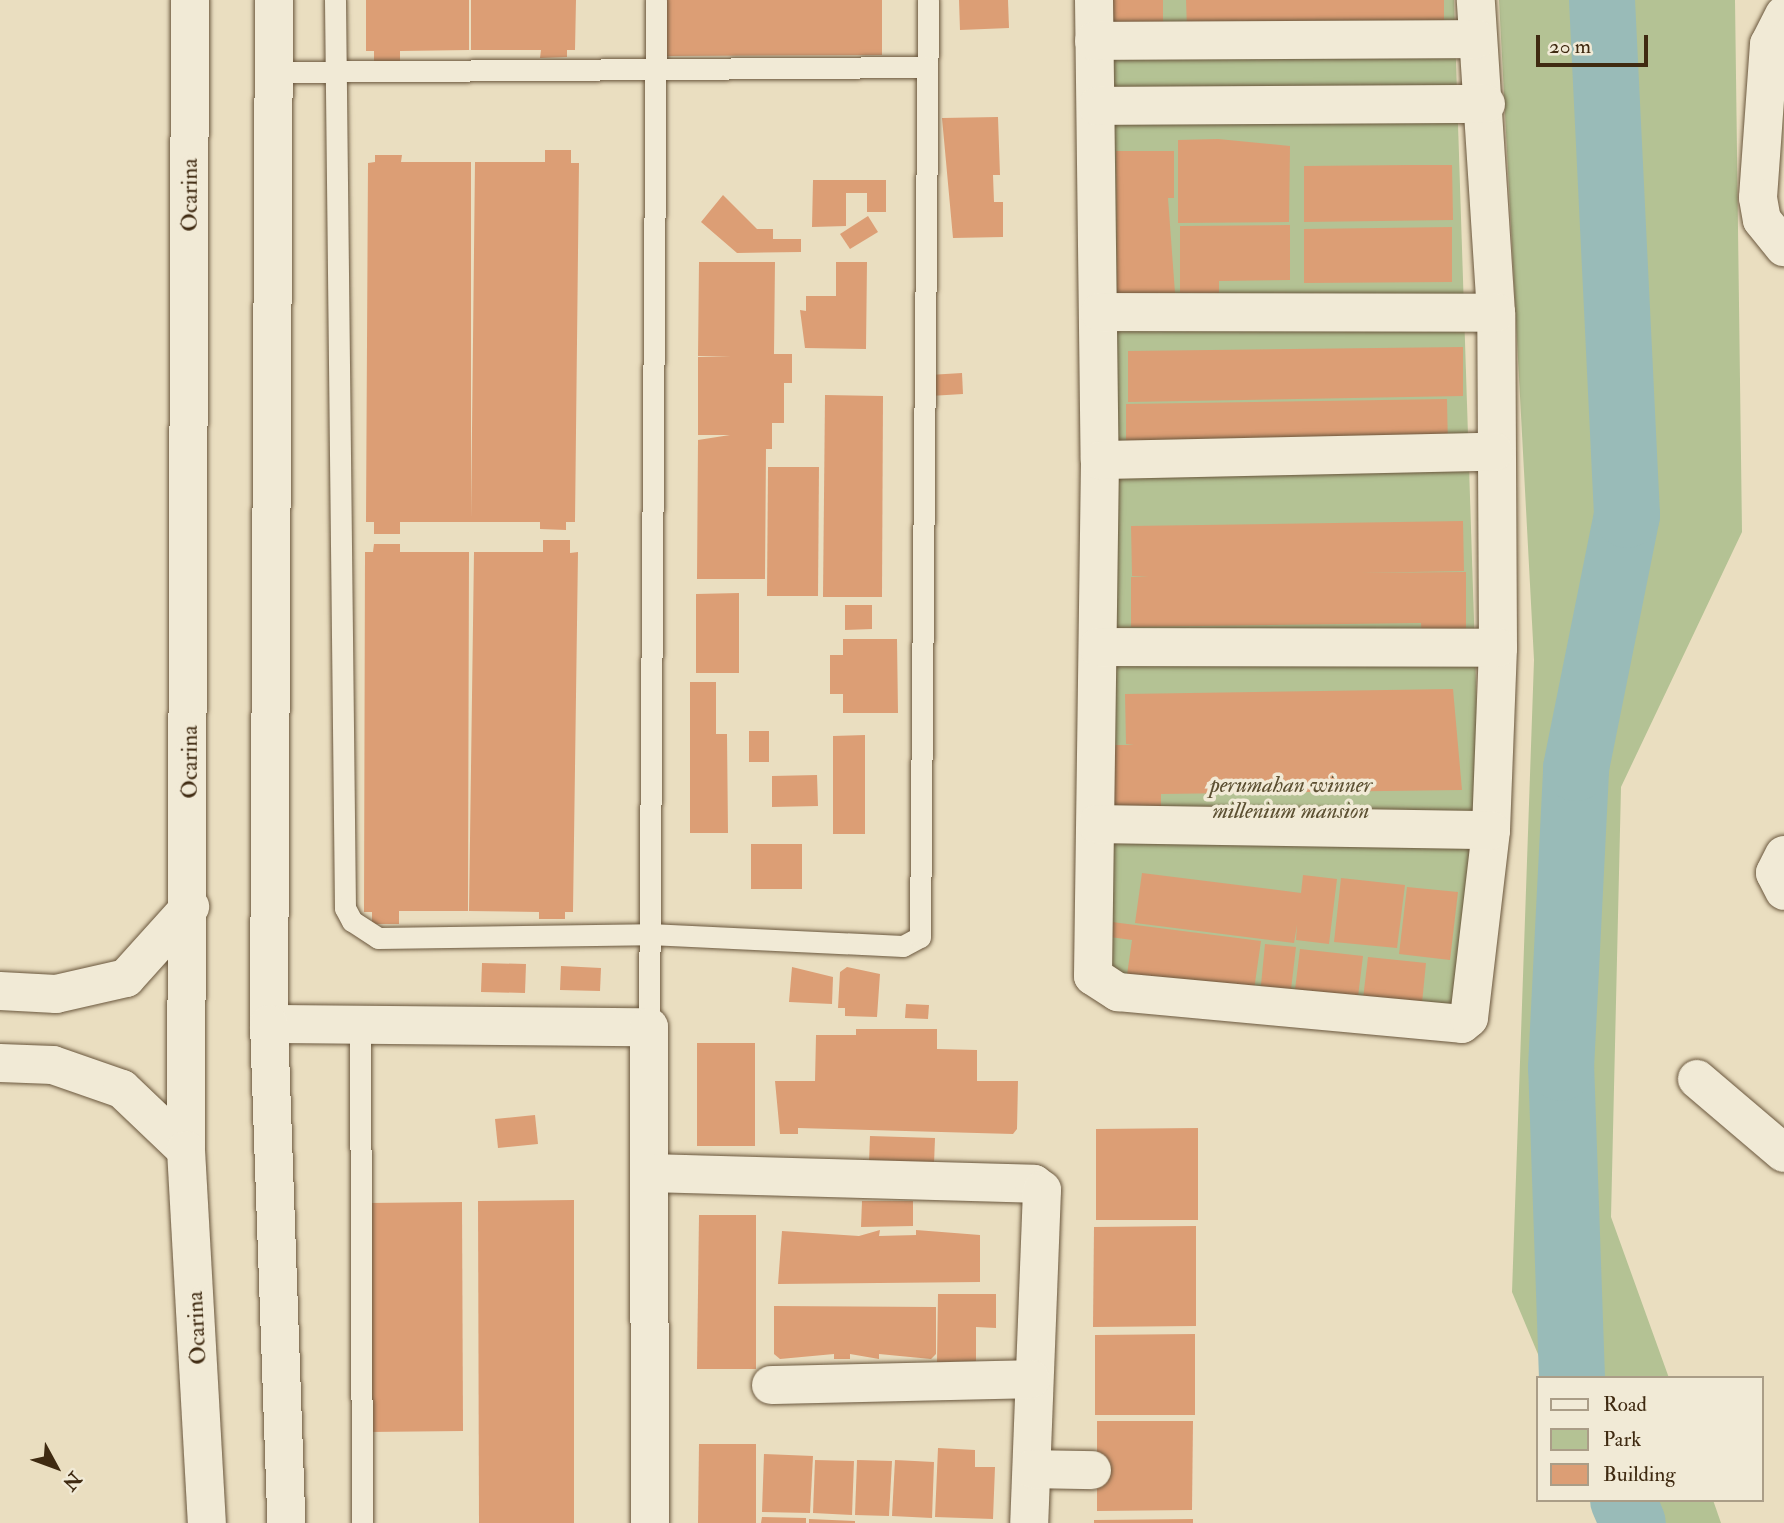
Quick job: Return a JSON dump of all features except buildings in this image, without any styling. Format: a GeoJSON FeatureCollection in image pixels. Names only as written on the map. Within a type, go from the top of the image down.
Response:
{"type":"FeatureCollection","features":[{"type":"Feature","properties":{"kind":"street","name":"Ocarina"},"geometry":{"type":"LineString","coordinates":[[190,0],[190,908],[187,1150],[207,1523]]}},
{"type":"Feature","properties":{"kind":"street"},"geometry":{"type":"LineString","coordinates":[[274,0],[269,1024],[286,1523]]}},
{"type":"Feature","properties":{"kind":"street"},"geometry":{"type":"LineString","coordinates":[[1094,0],[1100,460],[1093,976],[1104,986],[1462,1024],[1469,1018],[1491,830],[1498,648],[1494,452],[1496,313],[1486,104],[1477,39],[1476,0]]}},
{"type":"Feature","properties":{"kind":"street"},"geometry":{"type":"LineString","coordinates":[[1784,15],[1769,44],[1758,198],[1762,220],[1784,247]]}},
{"type":"Feature","properties":{"kind":"street"},"geometry":{"type":"LineString","coordinates":[[1094,41],[1477,39]]}},
{"type":"Feature","properties":{"kind":"street"},"geometry":{"type":"LineString","coordinates":[[1097,106],[1486,104]]}},
{"type":"Feature","properties":{"kind":"street"},"geometry":{"type":"LineString","coordinates":[[1100,312],[1496,313]]}},
{"type":"Feature","properties":{"kind":"street"},"geometry":{"type":"LineString","coordinates":[[1100,460],[1494,452]]}},
{"type":"Feature","properties":{"kind":"street"},"geometry":{"type":"LineString","coordinates":[[1098,648],[1498,648]]}},
{"type":"Feature","properties":{"kind":"street"},"geometry":{"type":"LineString","coordinates":[[1097,824],[1491,830]]}},
{"type":"Feature","properties":{"kind":"street"},"geometry":{"type":"LineString","coordinates":[[1784,855],[1775,873],[1784,891]]}},
{"type":"Feature","properties":{"kind":"street"},"geometry":{"type":"LineString","coordinates":[[0,991],[56,993],[125,978],[190,908]]}},
{"type":"Feature","properties":{"kind":"street"},"geometry":{"type":"LineString","coordinates":[[269,1024],[649,1027],[650,1523]]}},
{"type":"Feature","properties":{"kind":"street"},"geometry":{"type":"LineString","coordinates":[[0,1063],[54,1066],[122,1089],[187,1150]]}},
{"type":"Feature","properties":{"kind":"street"},"geometry":{"type":"LineString","coordinates":[[1697,1079],[1784,1153]]}},
{"type":"Feature","properties":{"kind":"street"},"geometry":{"type":"LineString","coordinates":[[649,1173],[1038,1186],[1029,1523]]}},
{"type":"Feature","properties":{"kind":"street"},"geometry":{"type":"LineString","coordinates":[[771,1385],[1031,1379]]}},
{"type":"Feature","properties":{"kind":"street"},"geometry":{"type":"LineString","coordinates":[[1032,1469],[1092,1470]]}},
{"type":"Feature","properties":{"kind":"lane"},"geometry":{"type":"LineString","coordinates":[[335,0],[345,908],[378,938],[649,934],[903,946],[919,937],[925,67],[928,0]]}},
{"type":"Feature","properties":{"kind":"lane"},"geometry":{"type":"LineString","coordinates":[[649,1027],[656,0]]}},
{"type":"Feature","properties":{"kind":"lane"},"geometry":{"type":"LineString","coordinates":[[275,72],[335,69],[657,74],[925,67]]}},
{"type":"Feature","properties":{"kind":"lane"},"geometry":{"type":"LineString","coordinates":[[360,1023],[362,1523]]}},
{"type":"Feature","properties":{"kind":"green space","name":"perumahan winner millenium mansion"},"geometry":{"type":"Polygon","coordinates":[[[1097,0],[1454,0],[1487,1025],[1104,977],[1097,0]]]}},
{"type":"Feature","properties":{"kind":"green space"},"geometry":{"type":"Polygon","coordinates":[[[1499,0],[1735,0],[1742,532],[1621,787],[1611,1217],[1668,1376],[1547,1376],[1512,1292],[1534,660],[1499,0]]]}},
{"type":"Feature","properties":{"kind":"green space"},"geometry":{"type":"Polygon","coordinates":[[[1600,1502],[1714,1502],[1721,1523],[1608,1523],[1600,1502]]]}},
{"type":"Feature","properties":{"kind":"waterway"},"geometry":{"type":"LineString","coordinates":[[1572,1376],[1561,1068],[1576,768],[1627,515],[1602,0]]}},
{"type":"Feature","properties":{"kind":"waterway"},"geometry":{"type":"LineString","coordinates":[[1624,1502],[1633,1523]]}}]}
